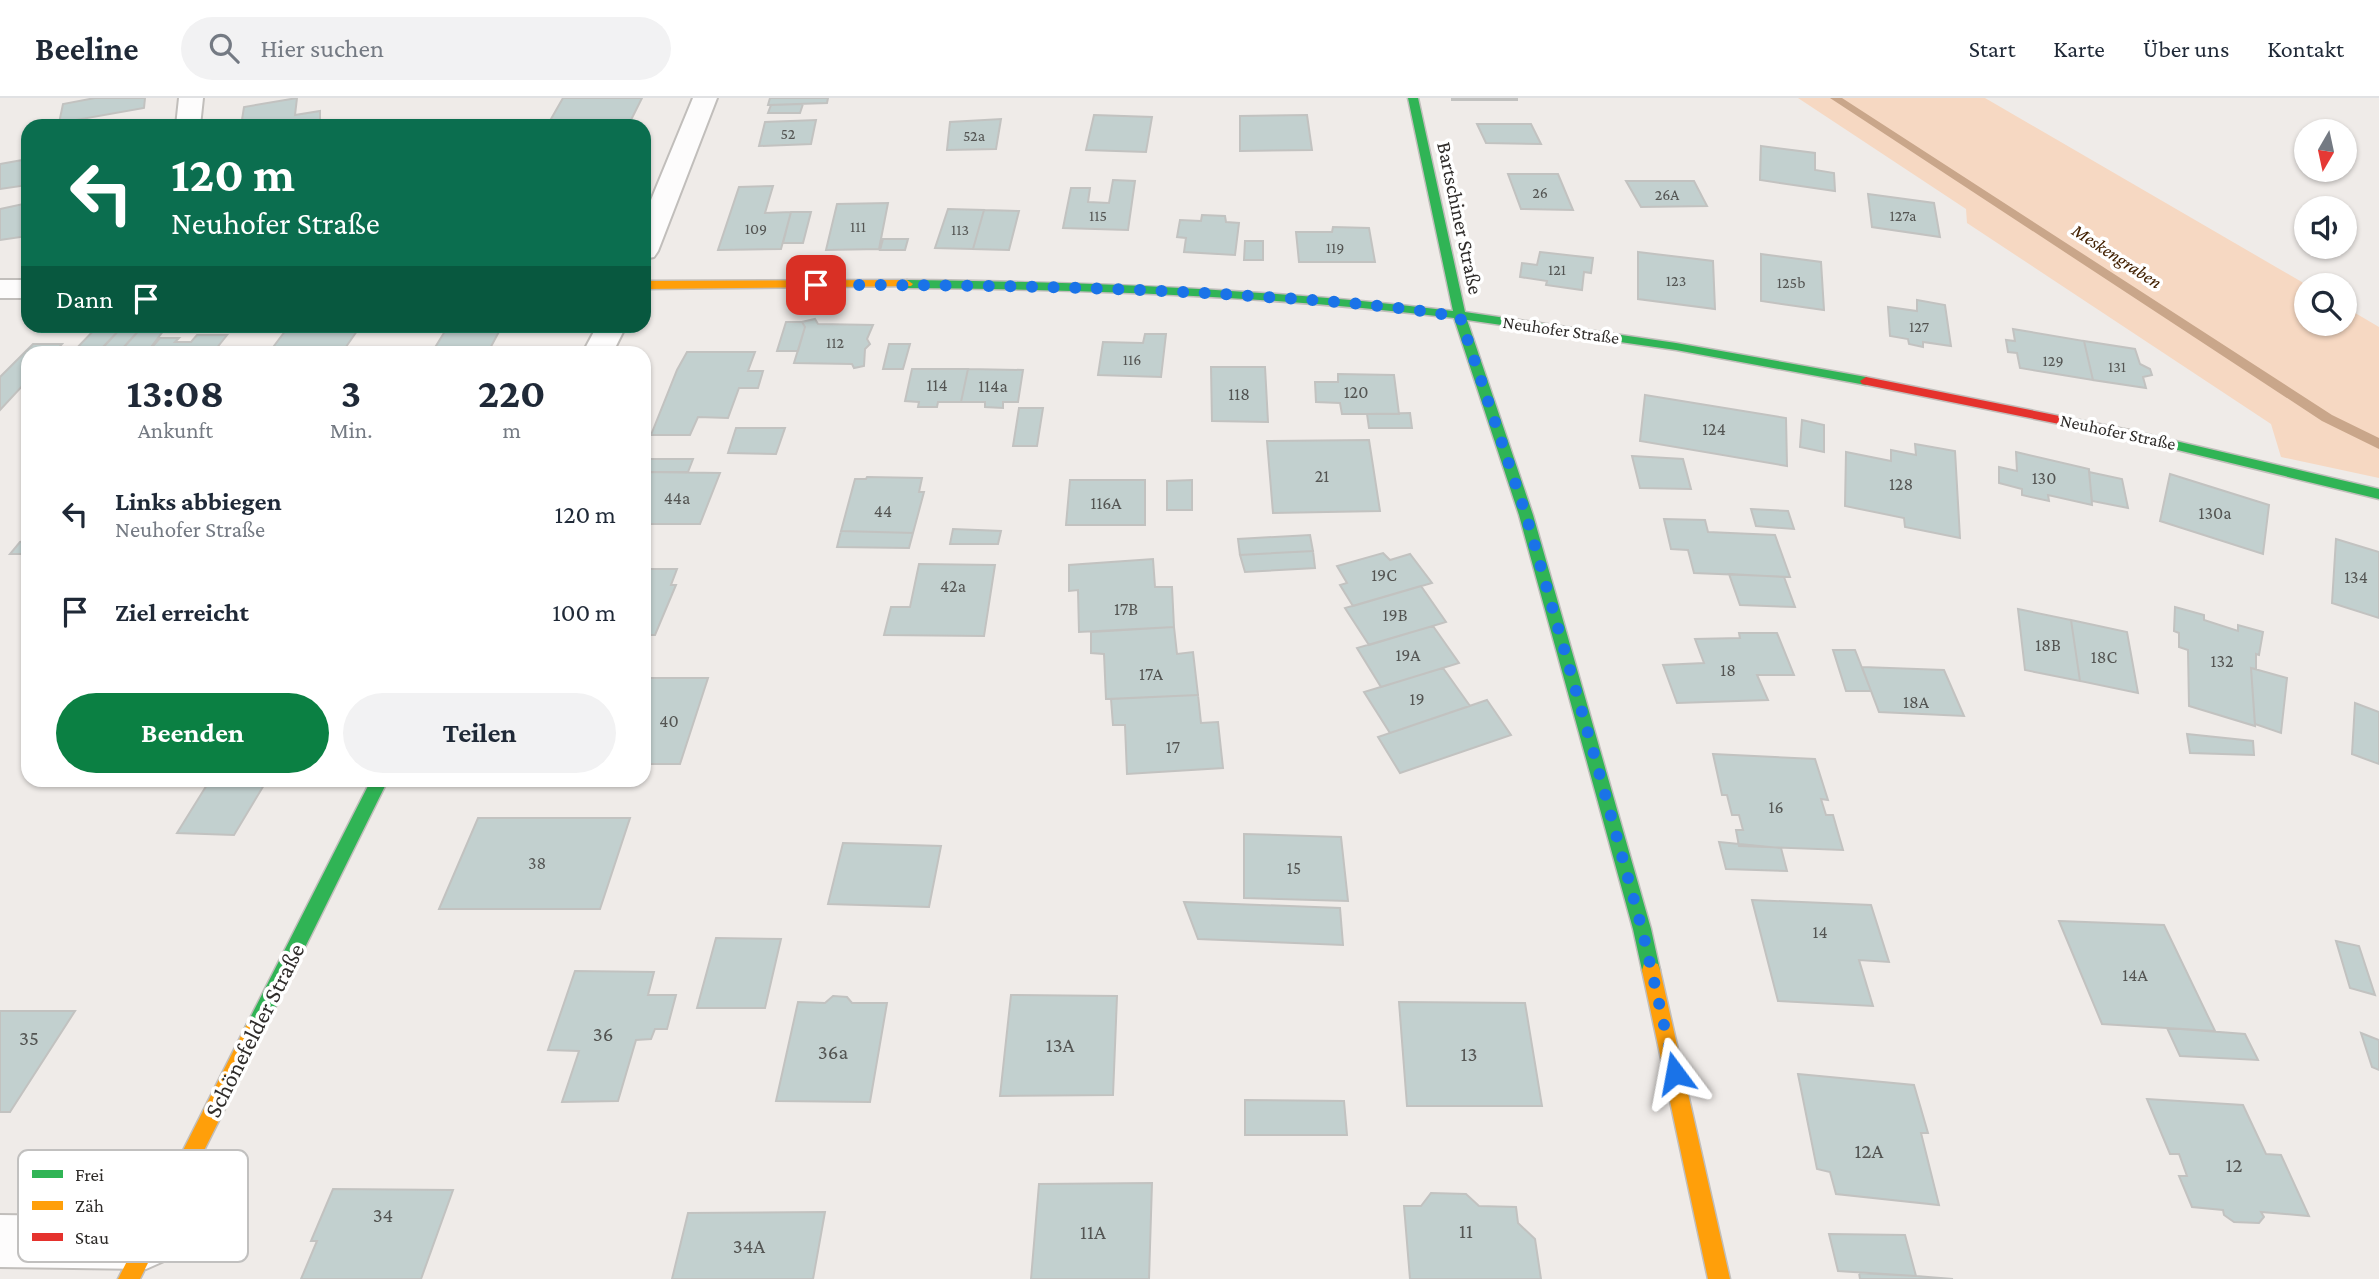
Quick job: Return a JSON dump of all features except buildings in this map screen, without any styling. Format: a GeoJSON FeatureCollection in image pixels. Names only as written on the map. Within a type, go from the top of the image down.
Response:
{"type":"FeatureCollection","features":[{"type":"Feature","properties":{"kind":"street"},"geometry":{"type":"LineString","coordinates":[[189,119],[191,98]]}},
{"type":"Feature","properties":{"kind":"street"},"geometry":{"type":"LineString","coordinates":[[651,233],[705,98]]}},
{"type":"Feature","properties":{"kind":"street","name":"Bartschiner Straße"},"geometry":{"type":"LineString","coordinates":[[1413,98],[1460,317],[1526,515],[1642,929],[1719,1279]]}},
{"type":"Feature","properties":{"kind":"street","name":"Neuhofer Straße"},"geometry":{"type":"LineString","coordinates":[[651,285],[1105,288],[1342,303],[1460,317],[1656,344],[1967,400],[2255,462],[2379,494]]}},
{"type":"Feature","properties":{"kind":"street"},"geometry":{"type":"LineString","coordinates":[[0,289],[21,289]]}},
{"type":"Feature","properties":{"kind":"street","name":"Schönefelder Straße"},"geometry":{"type":"LineString","coordinates":[[194,1150],[376,787]]}},
{"type":"Feature","properties":{"kind":"street"},"geometry":{"type":"LineString","coordinates":[[0,1241],[18,1244]]}},
{"type":"Feature","properties":{"kind":"shaded area"},"geometry":{"type":"Polygon","coordinates":[[[1798,98],[1985,98],[2294,277],[2294,336],[2357,336],[2357,314],[2379,327],[2379,478],[2281,457],[2271,424],[1967,223],[1966,209],[1798,98]]]}},
{"type":"Feature","properties":{"kind":"waterway","name":"Meskengraben"},"geometry":{"type":"LineString","coordinates":[[1835,98],[2327,418],[2379,444]]}},
{"type":"Feature","properties":{"kind":"traffic: fast"},"geometry":{"type":"LineString","coordinates":[[1413,98],[1460,317],[1526,515],[1642,929],[1651,970]]}},
{"type":"Feature","properties":{"kind":"traffic: fast"},"geometry":{"type":"LineString","coordinates":[[907,284],[1132,289],[1357,304],[1612,336],[1866,381]]}},
{"type":"Feature","properties":{"kind":"traffic: fast"},"geometry":{"type":"LineString","coordinates":[[2129,434],[2379,494]]}},
{"type":"Feature","properties":{"kind":"traffic: fast"},"geometry":{"type":"LineString","coordinates":[[254,1030],[376,787]]}},
{"type":"Feature","properties":{"kind":"traffic: slow"},"geometry":{"type":"LineString","coordinates":[[651,285],[907,284]]}},
{"type":"Feature","properties":{"kind":"traffic: slow"},"geometry":{"type":"LineString","coordinates":[[1651,970],[1719,1279]]}},
{"type":"Feature","properties":{"kind":"traffic: slow"},"geometry":{"type":"LineString","coordinates":[[194,1150],[254,1030]]}},
{"type":"Feature","properties":{"kind":"traffic: slow"},"geometry":{"type":"LineString","coordinates":[[129,1279],[138,1262]]}},
{"type":"Feature","properties":{"kind":"traffic: jam"},"geometry":{"type":"LineString","coordinates":[[1866,381],[2129,434]]}},
{"type":"Feature","properties":{"kind":"route"},"geometry":{"type":"LineString","coordinates":[[816,285],[1051,286],[1159,290],[1355,304],[1460,317],[1526,515],[1642,929],[1675,1073]]}}]}
